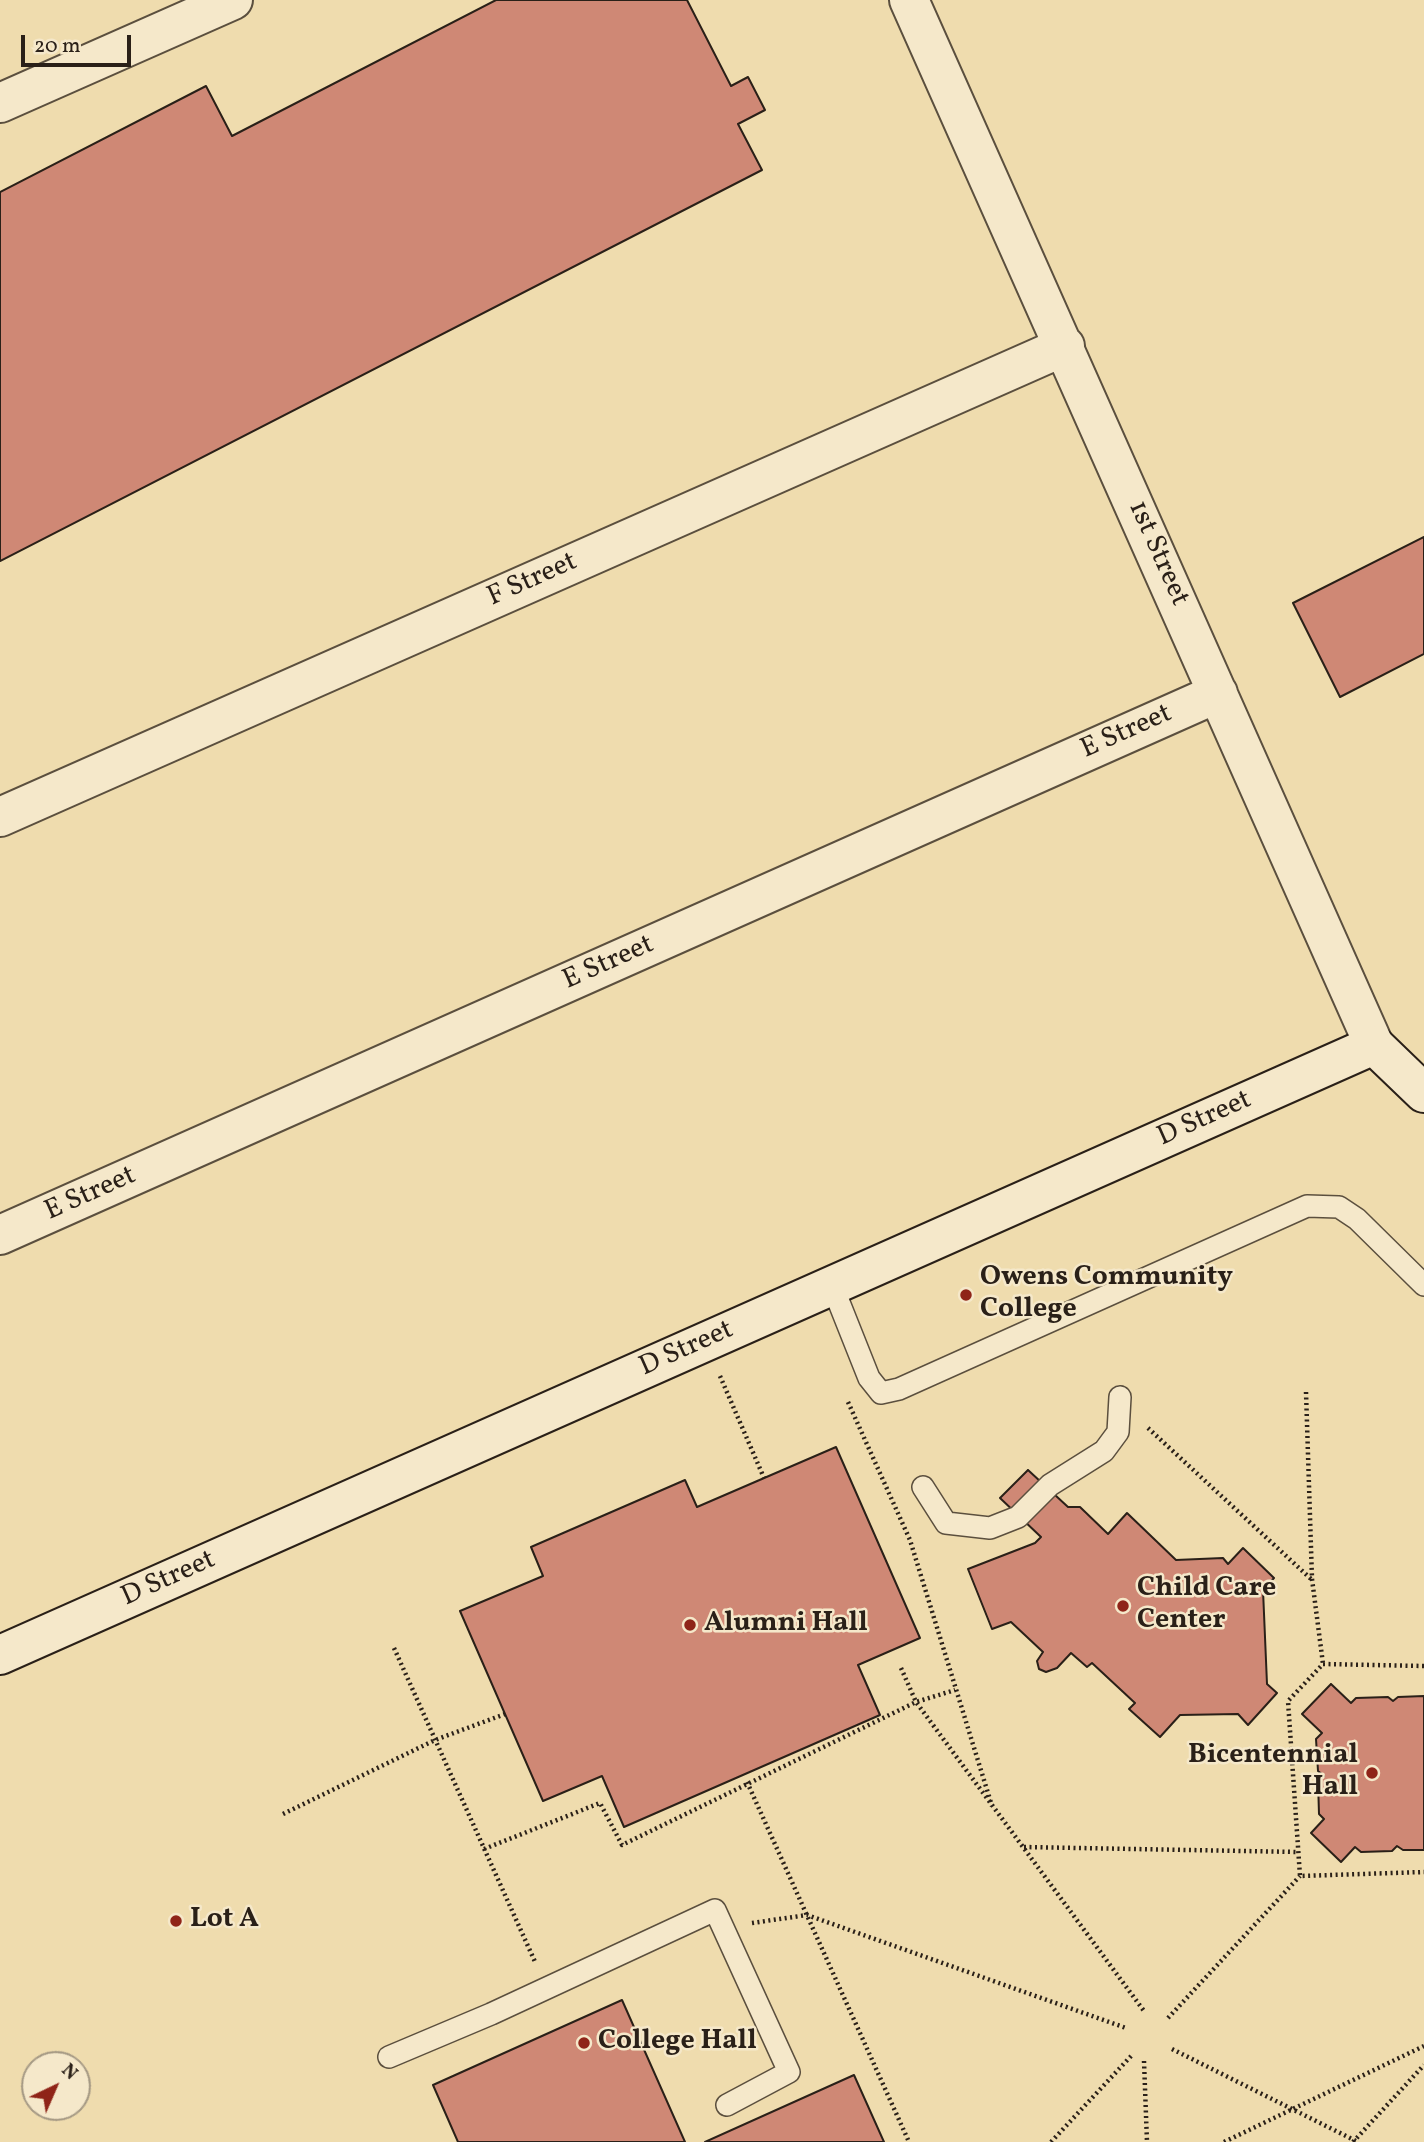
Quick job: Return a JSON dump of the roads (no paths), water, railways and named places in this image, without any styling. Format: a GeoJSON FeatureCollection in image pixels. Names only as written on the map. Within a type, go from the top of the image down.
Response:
{"type":"FeatureCollection","features":[{"type":"Feature","properties":{"kind":"street"},"geometry":{"type":"LineString","coordinates":[[0,103],[233,0]]}},
{"type":"Feature","properties":{"kind":"street","name":"1st Street"},"geometry":{"type":"LineString","coordinates":[[909,0],[1374,1045],[1424,1093]]}},
{"type":"Feature","properties":{"kind":"street","name":"F Street"},"geometry":{"type":"LineString","coordinates":[[0,817],[1065,346]]}},
{"type":"Feature","properties":{"kind":"street","name":"E Street"},"geometry":{"type":"LineString","coordinates":[[0,1235],[1218,692]]}},
{"type":"Feature","properties":{"kind":"street","name":"D Street"},"geometry":{"type":"LineString","coordinates":[[0,1655],[1374,1045]]}},
{"type":"Feature","properties":{"kind":"lane"},"geometry":{"type":"LineString","coordinates":[[832,1285],[869,1378],[881,1393],[899,1389],[1307,1206],[1339,1207],[1357,1219],[1424,1285]]}},
{"type":"Feature","properties":{"kind":"lane"},"geometry":{"type":"LineString","coordinates":[[923,1487],[946,1523],[990,1528],[1018,1517],[1050,1485],[1104,1451],[1118,1432],[1120,1396]]}},
{"type":"Feature","properties":{"kind":"lane"},"geometry":{"type":"LineString","coordinates":[[389,2057],[715,1910],[789,2072],[727,2105]]}},
{"type":"Feature","properties":{"kind":"place","name":"Owens Community College"},"geometry":{"type":"Point","coordinates":[966,1295]}},
{"type":"Feature","properties":{"kind":"place","name":"Child Care Center"},"geometry":{"type":"Point","coordinates":[1123,1606]}},
{"type":"Feature","properties":{"kind":"place","name":"Alumni Hall"},"geometry":{"type":"Point","coordinates":[690,1625]}},
{"type":"Feature","properties":{"kind":"place","name":"Bicentennial Hall"},"geometry":{"type":"Point","coordinates":[1372,1773]}},
{"type":"Feature","properties":{"kind":"place","name":"Lot A"},"geometry":{"type":"Point","coordinates":[176,1921]}},
{"type":"Feature","properties":{"kind":"place","name":"College Hall"},"geometry":{"type":"Point","coordinates":[584,2043]}}]}
